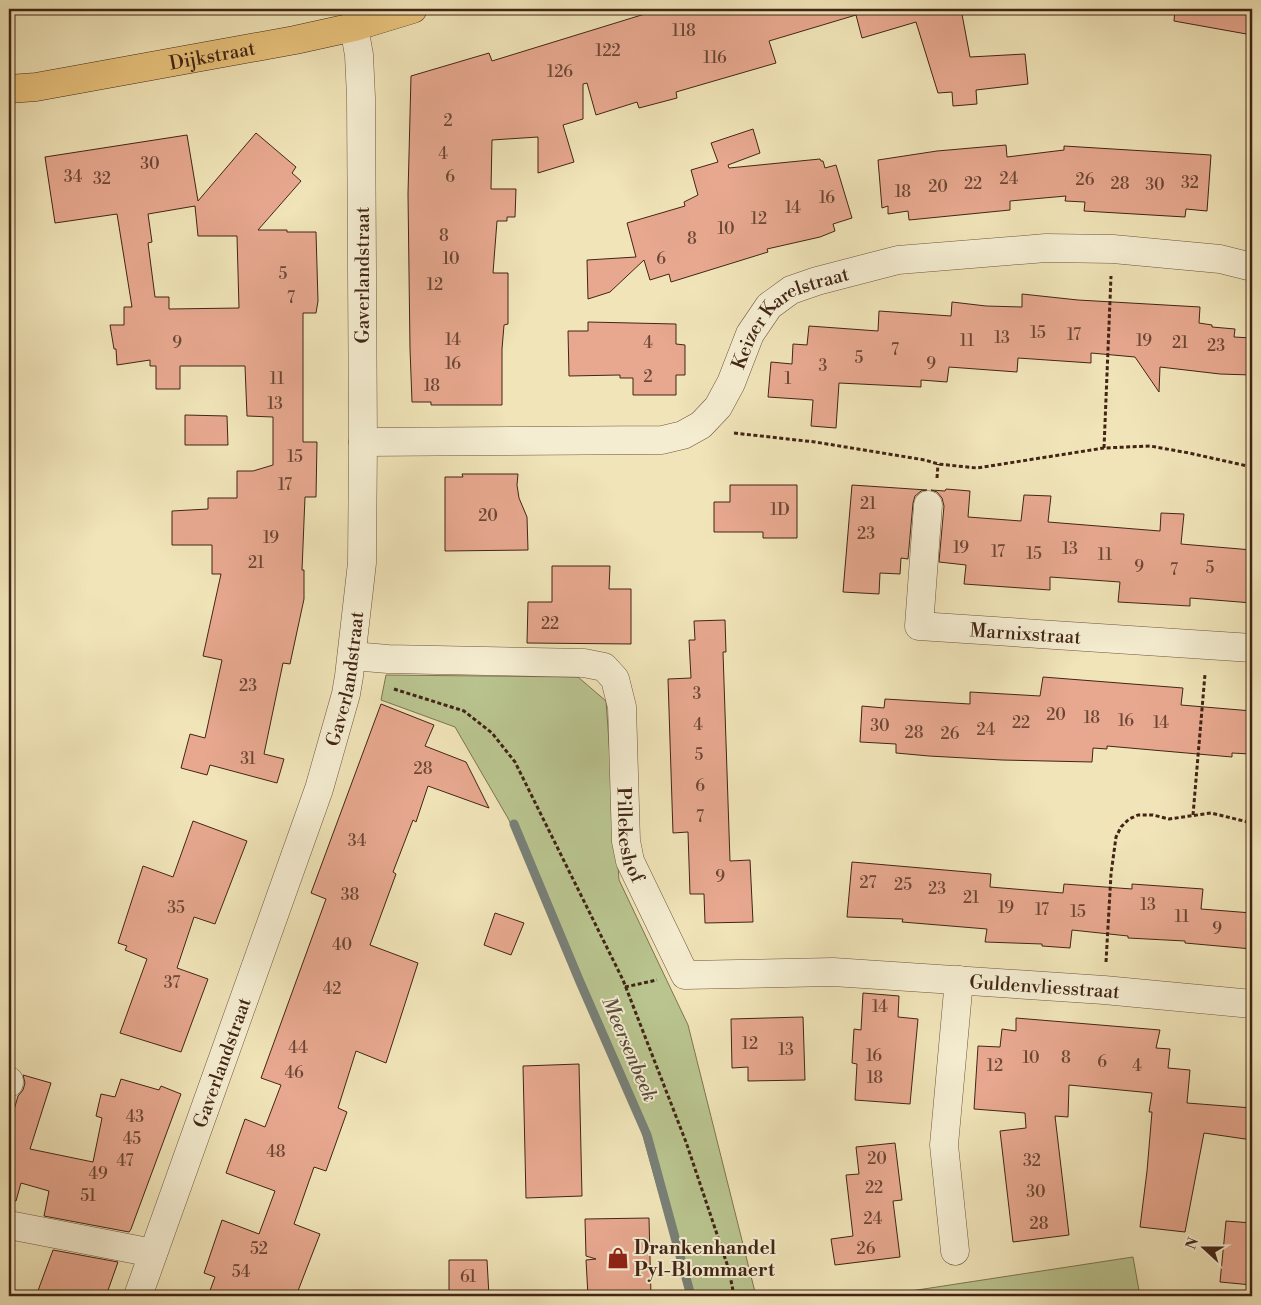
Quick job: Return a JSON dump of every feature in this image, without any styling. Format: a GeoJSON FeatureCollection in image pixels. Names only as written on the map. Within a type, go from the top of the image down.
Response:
{"type":"FeatureCollection","features":[{"type":"Feature","properties":{"kind":"main road","name":"Dijkstraat"},"geometry":{"type":"LineString","coordinates":[[9,89],[36,87],[286,42],[354,27],[413,9]]}},
{"type":"Feature","properties":{"kind":"street","name":"Gaverlandstraat"},"geometry":{"type":"LineString","coordinates":[[138,1296],[319,789],[346,694],[362,563],[364,442],[361,97],[359,55],[354,27]]}},
{"type":"Feature","properties":{"kind":"street","name":"Keizer Karelstraat"},"geometry":{"type":"LineString","coordinates":[[364,442],[662,440],[683,435],[701,425],[718,407],[731,383],[750,334],[769,306],[790,290],[898,260],[1046,248],[1113,249],[1220,259],[1252,267]]}},
{"type":"Feature","properties":{"kind":"street","name":"Marnixstraat"},"geometry":{"type":"LineString","coordinates":[[928,505],[919,626],[1252,648]]}},
{"type":"Feature","properties":{"kind":"street","name":"Pillekeshof"},"geometry":{"type":"LineString","coordinates":[[352,656],[388,659],[584,663],[604,667],[615,679],[622,707],[626,841],[630,861],[685,975],[833,972],[959,980]]}},
{"type":"Feature","properties":{"kind":"street","name":"Guldenvliesstraat"},"geometry":{"type":"LineString","coordinates":[[955,1251],[944,1145],[959,980],[1104,990],[1252,1004]]}},
{"type":"Feature","properties":{"kind":"street"},"geometry":{"type":"LineString","coordinates":[[9,1225],[153,1253]]}},
{"type":"Feature","properties":{"kind":"path"},"geometry":{"type":"LineString","coordinates":[[1104,448],[1113,249]]}},
{"type":"Feature","properties":{"kind":"path"},"geometry":{"type":"LineString","coordinates":[[701,425],[724,431],[816,442],[925,460],[938,464],[977,468],[1104,448],[1150,446],[1252,467]]}},
{"type":"Feature","properties":{"kind":"path"},"geometry":{"type":"LineString","coordinates":[[1194,815],[1208,646]]}},
{"type":"Feature","properties":{"kind":"path"},"geometry":{"type":"LineString","coordinates":[[393,689],[464,711],[492,733],[515,762],[625,987],[686,1142],[729,1270],[734,1296]]}},
{"type":"Feature","properties":{"kind":"path"},"geometry":{"type":"LineString","coordinates":[[1104,990],[1111,874],[1116,836],[1121,827],[1129,819],[1138,815],[1153,815],[1169,819],[1211,813],[1252,823]]}},
{"type":"Feature","properties":{"kind":"green space"},"geometry":{"type":"Polygon","coordinates":[[[386,675],[578,677],[606,701],[619,880],[688,1025],[756,1296],[688,1296],[640,1125],[509,820],[455,727],[381,700],[386,675]]]}},
{"type":"Feature","properties":{"kind":"green space"},"geometry":{"type":"Polygon","coordinates":[[[1133,1257],[1140,1296],[878,1296],[1133,1257]]]}},
{"type":"Feature","properties":{"kind":"building"},"geometry":{"type":"Polygon","coordinates":[[[661,9],[961,9],[970,57],[1025,54],[1028,84],[976,90],[977,104],[953,106],[952,92],[938,93],[916,22],[862,38],[856,15],[769,41],[776,63],[676,92],[677,98],[639,108],[637,102],[596,115],[587,83],[583,84],[583,119],[563,125],[574,162],[538,173],[538,137],[492,140],[491,189],[516,189],[515,217],[507,217],[507,221],[497,221],[493,273],[508,273],[508,324],[504,325],[502,349],[502,405],[431,405],[431,402],[412,402],[408,194],[411,76],[489,53],[492,61],[661,9]]]}},
{"type":"Feature","properties":{"kind":"building"},"geometry":{"type":"Polygon","coordinates":[[[1175,9],[1252,9],[1252,35],[1174,21],[1175,9]]]}},
{"type":"Feature","properties":{"kind":"building"},"geometry":{"type":"Polygon","coordinates":[[[753,129],[760,153],[728,165],[729,168],[820,159],[823,161],[825,168],[836,165],[852,218],[833,224],[835,231],[820,237],[767,249],[768,252],[671,282],[669,274],[650,280],[644,260],[610,292],[588,299],[587,260],[636,257],[627,223],[685,206],[684,202],[698,195],[691,170],[718,162],[711,143],[753,129]]]}},
{"type":"Feature","properties":{"kind":"building"},"geometry":{"type":"Polygon","coordinates":[[[256,133],[296,167],[292,173],[301,181],[258,230],[316,232],[318,301],[316,313],[303,313],[303,442],[317,442],[316,497],[305,497],[302,570],[304,570],[304,599],[290,664],[283,663],[264,754],[284,759],[277,783],[210,765],[207,775],[181,768],[190,734],[205,738],[222,660],[203,656],[221,574],[212,574],[212,545],[172,545],[172,511],[208,509],[208,498],[237,498],[237,471],[253,471],[273,465],[273,417],[247,416],[245,366],[180,366],[180,389],[156,389],[156,366],[150,366],[150,360],[117,365],[116,349],[114,349],[110,325],[124,325],[124,307],[132,307],[117,214],[55,223],[45,157],[187,135],[198,201],[256,133]],[[195,206],[148,214],[152,242],[148,243],[155,297],[169,297],[169,309],[239,308],[237,236],[198,236],[195,206]]]}},
{"type":"Feature","properties":{"kind":"building"},"geometry":{"type":"Polygon","coordinates":[[[1006,145],[1007,157],[1064,150],[1064,146],[1211,155],[1207,211],[1186,209],[1185,217],[1084,211],[1085,202],[1065,201],[1066,196],[1010,201],[1010,210],[909,220],[908,211],[888,214],[888,206],[882,208],[878,160],[937,151],[1006,145]]]}},
{"type":"Feature","properties":{"kind":"building"},"geometry":{"type":"Polygon","coordinates":[[[1022,294],[1078,300],[1200,307],[1199,323],[1212,325],[1212,327],[1235,329],[1234,337],[1252,338],[1252,375],[1220,374],[1160,367],[1159,392],[1135,357],[1091,353],[1091,363],[1018,358],[1017,372],[949,367],[947,382],[921,380],[921,387],[839,383],[836,428],[811,426],[813,400],[768,397],[771,362],[792,364],[793,344],[807,345],[809,326],[878,331],[879,311],[951,316],[952,302],[986,306],[1022,307],[1022,294]]]}},
{"type":"Feature","properties":{"kind":"building"},"geometry":{"type":"Polygon","coordinates":[[[588,322],[676,324],[676,344],[685,345],[685,375],[676,375],[676,395],[633,395],[633,378],[620,378],[620,375],[569,376],[568,331],[588,331],[588,322]]]}},
{"type":"Feature","properties":{"kind":"building"},"geometry":{"type":"Polygon","coordinates":[[[185,415],[227,416],[228,445],[185,445],[185,415]]]}},
{"type":"Feature","properties":{"kind":"building"},"geometry":{"type":"Polygon","coordinates":[[[462,474],[518,474],[519,498],[527,517],[528,550],[445,551],[445,477],[463,477],[462,474]]]}},
{"type":"Feature","properties":{"kind":"building"},"geometry":{"type":"Polygon","coordinates":[[[730,485],[797,485],[797,538],[763,538],[763,532],[714,532],[714,502],[730,502],[730,485]]]}},
{"type":"Feature","properties":{"kind":"building"},"geometry":{"type":"Polygon","coordinates":[[[852,485],[927,490],[921,491],[915,496],[913,503],[908,559],[901,558],[900,574],[880,573],[879,594],[843,592],[852,485]]]}},
{"type":"Feature","properties":{"kind":"building"},"geometry":{"type":"Polygon","coordinates":[[[946,489],[970,491],[968,517],[1021,521],[1024,495],[1051,496],[1048,522],[1160,531],[1161,513],[1184,514],[1181,544],[1252,550],[1252,603],[1190,598],[1190,606],[1118,602],[1120,582],[1050,577],[1050,590],[964,584],[966,565],[939,562],[944,506],[942,498],[937,492],[931,490],[945,491],[946,489]]]}},
{"type":"Feature","properties":{"kind":"building"},"geometry":{"type":"Polygon","coordinates":[[[552,566],[610,566],[609,589],[631,589],[631,644],[527,643],[528,602],[552,602],[552,566]]]}},
{"type":"Feature","properties":{"kind":"building"},"geometry":{"type":"Polygon","coordinates":[[[725,620],[726,652],[723,652],[730,861],[750,860],[753,922],[705,923],[704,894],[690,894],[688,832],[673,833],[668,679],[691,678],[689,640],[695,640],[694,621],[725,620]]]}},
{"type":"Feature","properties":{"kind":"building"},"geometry":{"type":"Polygon","coordinates":[[[1043,677],[1183,688],[1181,705],[1252,711],[1252,746],[1250,746],[1250,754],[1232,753],[1232,757],[1107,746],[1107,749],[1093,748],[1092,762],[1002,760],[896,753],[896,744],[860,742],[862,706],[884,708],[885,699],[970,704],[970,692],[1040,696],[1043,677]]]}},
{"type":"Feature","properties":{"kind":"building"},"geometry":{"type":"Polygon","coordinates":[[[381,704],[434,725],[425,746],[466,762],[489,808],[428,786],[416,822],[413,820],[393,872],[396,874],[370,945],[418,963],[386,1063],[356,1051],[338,1108],[347,1112],[326,1171],[314,1167],[294,1224],[320,1234],[296,1296],[208,1296],[215,1277],[204,1273],[222,1220],[259,1234],[275,1191],[226,1173],[245,1119],[265,1127],[281,1085],[261,1078],[326,899],[311,893],[381,704]]]}},
{"type":"Feature","properties":{"kind":"building"},"geometry":{"type":"Polygon","coordinates":[[[193,821],[247,841],[215,924],[194,917],[177,968],[208,979],[181,1052],[120,1033],[147,959],[125,950],[127,946],[118,943],[143,866],[173,877],[193,821]]]}},
{"type":"Feature","properties":{"kind":"building"},"geometry":{"type":"Polygon","coordinates":[[[852,862],[991,874],[990,887],[1063,893],[1064,884],[1132,889],[1132,884],[1203,889],[1201,909],[1252,913],[1252,949],[1185,943],[1185,941],[1128,938],[1128,936],[1072,930],[1070,948],[1042,946],[1042,944],[985,942],[987,929],[902,922],[903,919],[847,917],[852,862]]]}},
{"type":"Feature","properties":{"kind":"building"},"geometry":{"type":"Polygon","coordinates":[[[495,913],[524,923],[511,955],[484,945],[495,913]]]}},
{"type":"Feature","properties":{"kind":"building"},"geometry":{"type":"Polygon","coordinates":[[[863,993],[899,996],[898,1017],[918,1019],[910,1104],[855,1100],[857,1064],[852,1063],[854,1029],[861,1030],[863,993]]]}},
{"type":"Feature","properties":{"kind":"building"},"geometry":{"type":"Polygon","coordinates":[[[803,1017],[805,1080],[748,1081],[748,1067],[732,1068],[731,1019],[803,1017]]]}},
{"type":"Feature","properties":{"kind":"building"},"geometry":{"type":"Polygon","coordinates":[[[1016,1018],[1160,1030],[1156,1048],[1170,1049],[1168,1068],[1190,1070],[1187,1103],[1252,1108],[1252,1140],[1204,1133],[1185,1232],[1140,1227],[1147,1171],[1152,1112],[1149,1112],[1152,1093],[1069,1085],[1068,1117],[1055,1116],[1069,1235],[1013,1242],[1000,1131],[1026,1128],[1025,1113],[974,1109],[978,1046],[1000,1047],[1002,1029],[1016,1031],[1016,1018]]]}},
{"type":"Feature","properties":{"kind":"building"},"geometry":{"type":"Polygon","coordinates":[[[579,1064],[582,1196],[526,1198],[523,1066],[579,1064]]]}},
{"type":"Feature","properties":{"kind":"building"},"geometry":{"type":"Polygon","coordinates":[[[23,1075],[51,1083],[30,1149],[93,1162],[102,1118],[96,1116],[101,1094],[115,1097],[121,1079],[159,1090],[161,1086],[181,1094],[129,1232],[44,1216],[49,1191],[21,1183],[16,1201],[9,1200],[9,1127],[18,1096],[23,1090],[25,1083],[23,1075]]]}},
{"type":"Feature","properties":{"kind":"building"},"geometry":{"type":"Polygon","coordinates":[[[895,1143],[902,1200],[893,1201],[900,1257],[835,1265],[831,1239],[853,1236],[846,1175],[859,1174],[856,1147],[895,1143]]]}},
{"type":"Feature","properties":{"kind":"building","name":"Drankenhandel Pyl-Blommaert"},"geometry":{"type":"Polygon","coordinates":[[[649,1218],[651,1296],[588,1296],[586,1260],[596,1259],[586,1256],[585,1219],[649,1218]]]}},
{"type":"Feature","properties":{"kind":"building"},"geometry":{"type":"Polygon","coordinates":[[[1226,1221],[1252,1223],[1252,1285],[1220,1282],[1226,1221]]]}},
{"type":"Feature","properties":{"kind":"building"},"geometry":{"type":"Polygon","coordinates":[[[53,1250],[118,1262],[106,1296],[36,1296],[53,1250]]]}},
{"type":"Feature","properties":{"kind":"building"},"geometry":{"type":"Polygon","coordinates":[[[449,1260],[487,1260],[489,1296],[449,1296],[449,1260]]]}},
{"type":"Feature","properties":{"kind":"waterway","name":"Meersenbeek"},"geometry":{"type":"LineString","coordinates":[[514,824],[647,1135],[691,1296]]}},
{"type":"Feature","properties":{"kind":"place","name":"Drankenhandel Pyl-Blommaert"},"geometry":{"type":"Point","coordinates":[618,1258]}}]}
